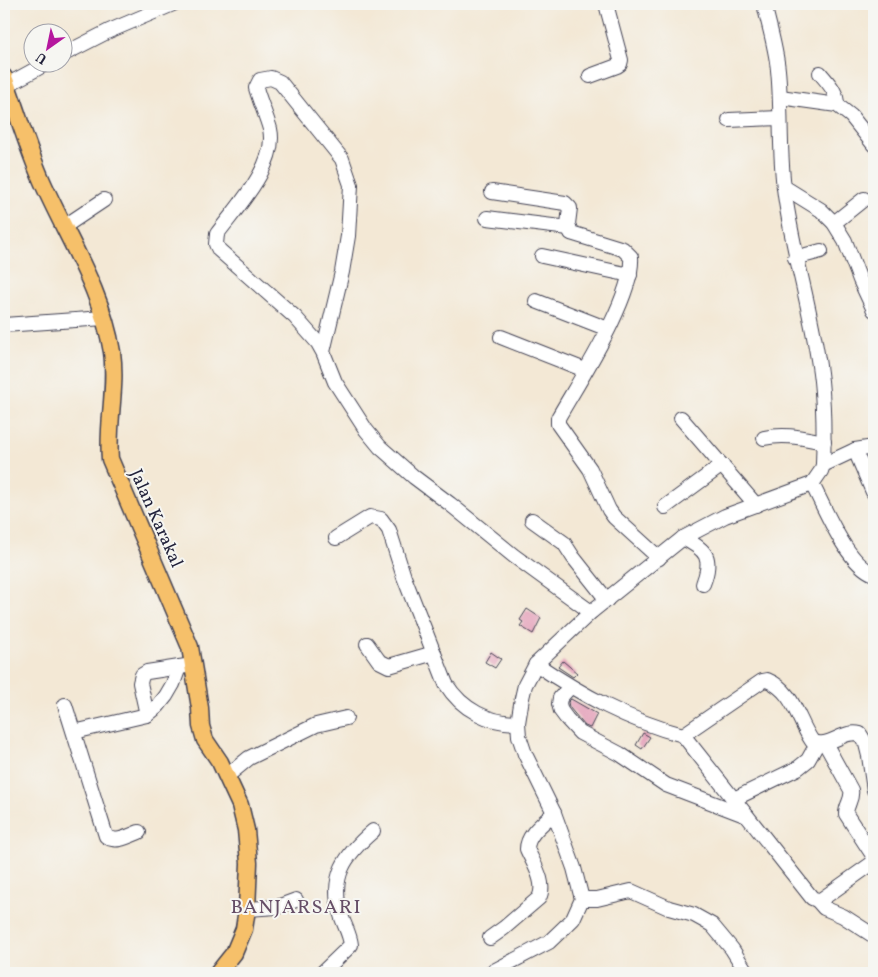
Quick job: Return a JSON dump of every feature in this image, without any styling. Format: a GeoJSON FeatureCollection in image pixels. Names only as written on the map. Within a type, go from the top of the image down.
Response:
{"type":"FeatureCollection","features":[{"type":"Feature","properties":{"kind":"main road","name":"Jalan Karakal"},"geometry":{"type":"LineString","coordinates":[[5,81],[39,174],[87,272],[104,318],[112,354],[113,401],[108,442],[110,459],[190,647],[186,666],[200,708],[201,726],[205,740],[227,776],[240,805],[246,830],[249,862],[247,909],[244,929],[234,953],[218,973]]}},
{"type":"Feature","properties":{"kind":"street"},"geometry":{"type":"LineString","coordinates":[[72,50],[109,31],[174,4]]}},
{"type":"Feature","properties":{"kind":"street"},"geometry":{"type":"LineString","coordinates":[[590,76],[617,66],[621,60],[606,4]]}},
{"type":"Feature","properties":{"kind":"street"},"geometry":{"type":"LineString","coordinates":[[490,973],[549,942],[573,919],[582,899],[574,868],[554,813],[525,754],[519,736],[518,724],[525,684],[536,664],[591,612],[683,538],[725,516],[812,484],[823,465],[824,442],[821,380],[784,188],[778,69],[764,4]]}},
{"type":"Feature","properties":{"kind":"street"},"geometry":{"type":"LineString","coordinates":[[5,81],[26,72]]}},
{"type":"Feature","properties":{"kind":"street"},"geometry":{"type":"LineString","coordinates":[[820,73],[835,92],[837,104]]}},
{"type":"Feature","properties":{"kind":"street"},"geometry":{"type":"LineString","coordinates":[[323,352],[346,245],[351,185],[342,160],[280,82],[271,78],[260,80],[256,88],[270,130],[270,151],[264,169],[217,234],[216,244],[219,250],[295,317],[318,343],[335,382],[366,430],[380,447],[414,477],[514,556],[591,612]]}},
{"type":"Feature","properties":{"kind":"street"},"geometry":{"type":"LineString","coordinates":[[780,97],[837,104],[851,116],[874,144]]}},
{"type":"Feature","properties":{"kind":"street"},"geometry":{"type":"LineString","coordinates":[[729,120],[779,118]]}},
{"type":"Feature","properties":{"kind":"street"},"geometry":{"type":"LineString","coordinates":[[784,188],[821,210],[834,223],[845,241],[874,310]]}},
{"type":"Feature","properties":{"kind":"street"},"geometry":{"type":"LineString","coordinates":[[492,192],[565,203],[570,208],[569,228],[571,233],[623,249],[631,258],[630,276],[620,304],[558,418],[558,424],[590,470],[614,517],[659,558]]}},
{"type":"Feature","properties":{"kind":"street"},"geometry":{"type":"LineString","coordinates":[[834,223],[864,199]]}},
{"type":"Feature","properties":{"kind":"street"},"geometry":{"type":"LineString","coordinates":[[65,226],[104,200]]}},
{"type":"Feature","properties":{"kind":"street"},"geometry":{"type":"LineString","coordinates":[[487,218],[569,228]]}},
{"type":"Feature","properties":{"kind":"street"},"geometry":{"type":"LineString","coordinates":[[796,258],[821,251]]}},
{"type":"Feature","properties":{"kind":"street"},"geometry":{"type":"LineString","coordinates":[[542,256],[630,276]]}},
{"type":"Feature","properties":{"kind":"street"},"geometry":{"type":"LineString","coordinates":[[536,301],[608,329]]}},
{"type":"Feature","properties":{"kind":"street"},"geometry":{"type":"LineString","coordinates":[[4,325],[104,318]]}},
{"type":"Feature","properties":{"kind":"street"},"geometry":{"type":"LineString","coordinates":[[501,337],[585,370]]}},
{"type":"Feature","properties":{"kind":"street"},"geometry":{"type":"LineString","coordinates":[[682,418],[756,505]]}},
{"type":"Feature","properties":{"kind":"street"},"geometry":{"type":"LineString","coordinates":[[764,438],[788,435],[824,442]]}},
{"type":"Feature","properties":{"kind":"street"},"geometry":{"type":"LineString","coordinates":[[823,465],[855,450],[874,447]]}},
{"type":"Feature","properties":{"kind":"street"},"geometry":{"type":"LineString","coordinates":[[855,450],[873,492]]}},
{"type":"Feature","properties":{"kind":"street"},"geometry":{"type":"LineString","coordinates":[[665,507],[722,465]]}},
{"type":"Feature","properties":{"kind":"street"},"geometry":{"type":"LineString","coordinates":[[812,484],[846,549],[861,567],[874,574]]}},
{"type":"Feature","properties":{"kind":"street"},"geometry":{"type":"LineString","coordinates":[[336,538],[370,517],[381,519],[389,530],[404,577],[446,684],[459,702],[486,717],[518,724]]}},
{"type":"Feature","properties":{"kind":"street"},"geometry":{"type":"LineString","coordinates":[[532,520],[564,543],[606,600]]}},
{"type":"Feature","properties":{"kind":"street"},"geometry":{"type":"LineString","coordinates":[[683,538],[696,544],[707,556],[708,571],[703,584]]}},
{"type":"Feature","properties":{"kind":"street"},"geometry":{"type":"LineString","coordinates":[[367,644],[379,661],[389,666],[434,653]]}},
{"type":"Feature","properties":{"kind":"street"},"geometry":{"type":"LineString","coordinates":[[536,664],[570,687],[634,719],[656,728],[683,735],[812,898],[817,900],[824,908],[843,916],[874,936]]}},
{"type":"Feature","properties":{"kind":"street"},"geometry":{"type":"LineString","coordinates":[[74,732],[147,715],[166,696],[186,666]]}},
{"type":"Feature","properties":{"kind":"street"},"geometry":{"type":"LineString","coordinates":[[147,715],[140,683],[142,675],[147,672],[186,666]]}},
{"type":"Feature","properties":{"kind":"street"},"geometry":{"type":"LineString","coordinates":[[683,735],[766,680],[781,689],[789,698],[798,711],[808,736],[812,741],[821,743],[852,733],[860,734],[866,744],[874,790]]}},
{"type":"Feature","properties":{"kind":"street"},"geometry":{"type":"LineString","coordinates":[[570,687],[560,698],[559,704],[567,719],[580,734],[620,754],[666,786],[748,816]]}},
{"type":"Feature","properties":{"kind":"street"},"geometry":{"type":"LineString","coordinates":[[65,705],[106,836],[112,840],[117,840],[139,832]]}},
{"type":"Feature","properties":{"kind":"street"},"geometry":{"type":"LineString","coordinates":[[227,776],[249,758],[316,725],[346,718]]}},
{"type":"Feature","properties":{"kind":"street"},"geometry":{"type":"LineString","coordinates":[[734,799],[798,768],[808,760],[821,743]]}},
{"type":"Feature","properties":{"kind":"street"},"geometry":{"type":"LineString","coordinates":[[821,743],[851,790],[852,796],[846,814],[874,857]]}},
{"type":"Feature","properties":{"kind":"street"},"geometry":{"type":"LineString","coordinates":[[490,938],[539,898],[542,892],[542,885],[527,848],[527,843],[530,837],[554,813]]}},
{"type":"Feature","properties":{"kind":"street"},"geometry":{"type":"LineString","coordinates":[[322,973],[351,945],[340,914],[336,886],[339,872],[354,848],[373,831]]}},
{"type":"Feature","properties":{"kind":"street"},"geometry":{"type":"LineString","coordinates":[[817,900],[822,899],[874,862]]}},
{"type":"Feature","properties":{"kind":"street"},"geometry":{"type":"LineString","coordinates":[[582,899],[597,899],[631,891],[669,908],[694,915],[712,926],[732,949],[747,973]]}},
{"type":"Feature","properties":{"kind":"street"},"geometry":{"type":"LineString","coordinates":[[247,909],[277,907],[296,900]]}},
{"type":"Feature","properties":{"kind":"building"},"geometry":{"type":"Polygon","coordinates":[[[527,609],[541,618],[533,634],[520,626],[523,622],[520,620],[527,609]]]}},
{"type":"Feature","properties":{"kind":"building"},"geometry":{"type":"Polygon","coordinates":[[[491,652],[501,659],[495,668],[485,662],[491,652]]]}},
{"type":"Feature","properties":{"kind":"building"},"geometry":{"type":"Polygon","coordinates":[[[563,661],[577,673],[573,677],[558,667],[563,661]]]}},
{"type":"Feature","properties":{"kind":"building"},"geometry":{"type":"Polygon","coordinates":[[[571,699],[597,714],[590,728],[585,726],[569,707],[568,702],[571,699]]]}},
{"type":"Feature","properties":{"kind":"building"},"geometry":{"type":"Polygon","coordinates":[[[643,733],[650,737],[642,749],[636,745],[643,733]]]}},
{"type":"Feature","properties":{"kind":"waterway"},"geometry":{"type":"LineString","coordinates":[[870,4],[874,10]]}},
{"type":"Feature","properties":{"kind":"district","name":"BANJARSARI"},"geometry":{"type":"Point","coordinates":[296,906]}}]}
